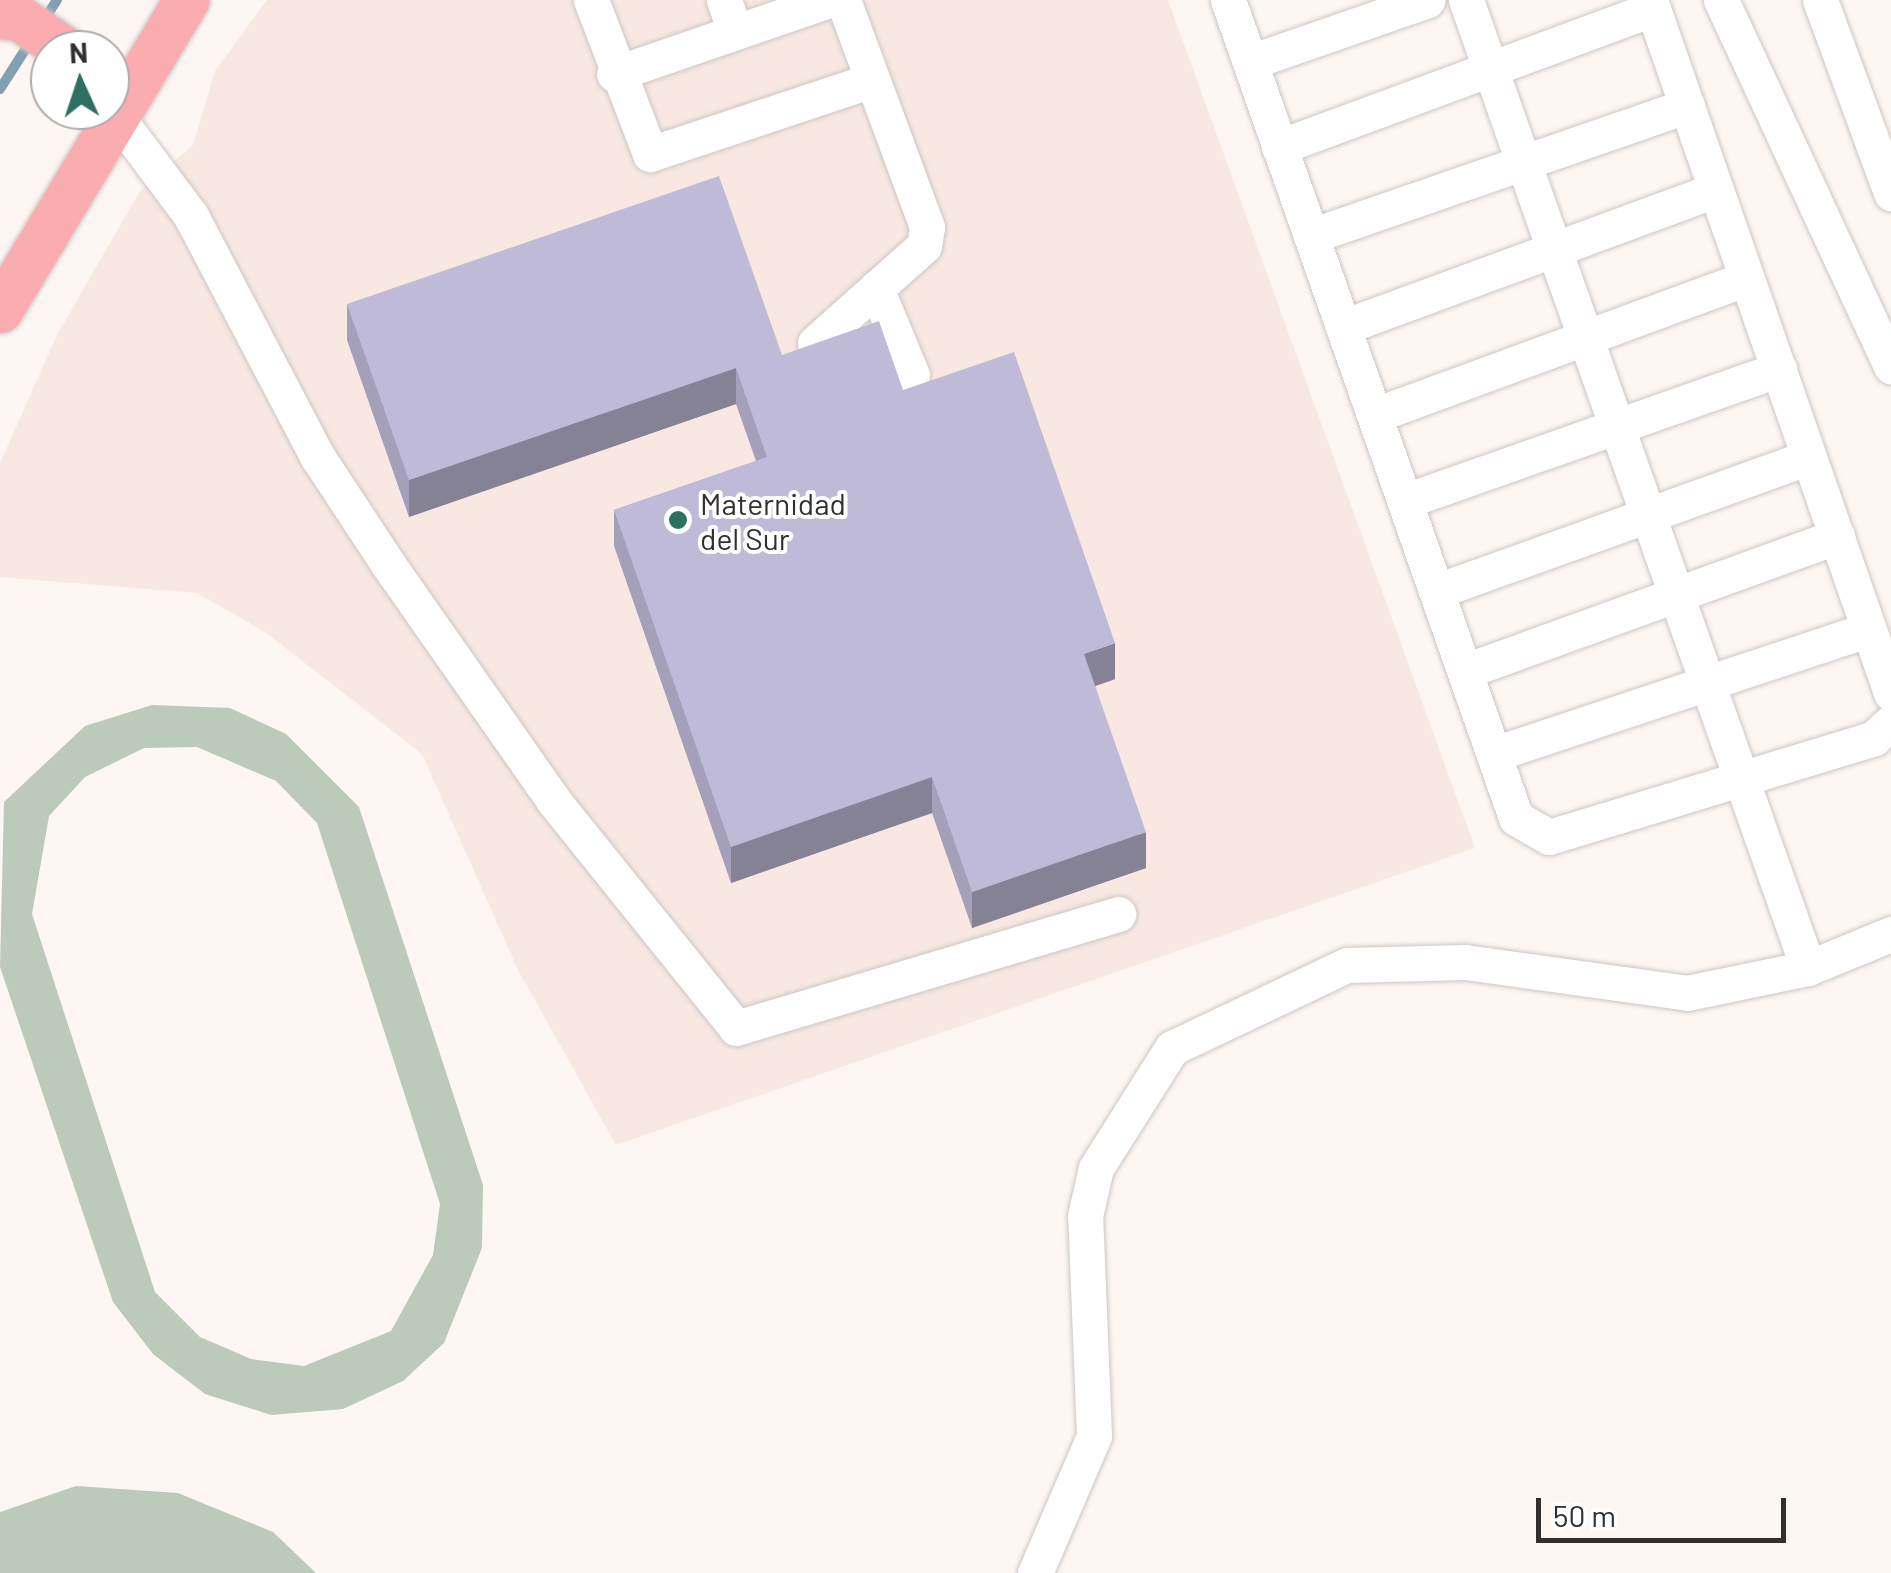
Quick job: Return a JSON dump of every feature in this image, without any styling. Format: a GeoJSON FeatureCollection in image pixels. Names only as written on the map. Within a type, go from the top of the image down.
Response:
{"type":"FeatureCollection","features":[{"type":"Feature","properties":{"kind":"main road"},"geometry":{"type":"LineString","coordinates":[[130,80],[186,0]]}},
{"type":"Feature","properties":{"kind":"main road"},"geometry":{"type":"LineString","coordinates":[[0,16],[20,18],[37,30]]}},
{"type":"Feature","properties":{"kind":"main road"},"geometry":{"type":"LineString","coordinates":[[0,310],[96,130]]}},
{"type":"Feature","properties":{"kind":"street"},"geometry":{"type":"LineString","coordinates":[[591,0],[614,74],[650,154],[870,81]]}},
{"type":"Feature","properties":{"kind":"street"},"geometry":{"type":"LineString","coordinates":[[614,74],[729,16],[829,0]]}},
{"type":"Feature","properties":{"kind":"street"},"geometry":{"type":"LineString","coordinates":[[815,343],[924,246],[927,227],[843,0]]}},
{"type":"Feature","properties":{"kind":"street"},"geometry":{"type":"LineString","coordinates":[[1228,0],[1516,818],[1549,837],[1874,738],[1891,722]]}},
{"type":"Feature","properties":{"kind":"street"},"geometry":{"type":"LineString","coordinates":[[1250,62],[1428,0]]}},
{"type":"Feature","properties":{"kind":"street"},"geometry":{"type":"LineString","coordinates":[[1466,0],[1808,968]]}},
{"type":"Feature","properties":{"kind":"street"},"geometry":{"type":"LineString","coordinates":[[1721,0],[1891,366]]}},
{"type":"Feature","properties":{"kind":"street"},"geometry":{"type":"LineString","coordinates":[[1820,0],[1891,193]]}},
{"type":"Feature","properties":{"kind":"street"},"geometry":{"type":"LineString","coordinates":[[1280,147],[1492,74],[1652,5],[1891,692]]}},
{"type":"Feature","properties":{"kind":"street"},"geometry":{"type":"LineString","coordinates":[[1311,236],[1687,106]]}},
{"type":"Feature","properties":{"kind":"street"},"geometry":{"type":"LineString","coordinates":[[105,130],[191,216],[317,456],[388,564],[554,800],[736,1028],[1118,914]]}},
{"type":"Feature","properties":{"kind":"street"},"geometry":{"type":"LineString","coordinates":[[1343,327],[1716,190]]}},
{"type":"Feature","properties":{"kind":"street"},"geometry":{"type":"LineString","coordinates":[[1375,415],[1747,278]]}},
{"type":"Feature","properties":{"kind":"street"},"geometry":{"type":"LineString","coordinates":[[876,288],[912,375]]}},
{"type":"Feature","properties":{"kind":"street"},"geometry":{"type":"LineString","coordinates":[[1405,500],[1778,369]]}},
{"type":"Feature","properties":{"kind":"street"},"geometry":{"type":"LineString","coordinates":[[1436,590],[1648,510],[1809,457]]}},
{"type":"Feature","properties":{"kind":"street"},"geometry":{"type":"LineString","coordinates":[[1465,671],[1679,598],[1837,536]]}},
{"type":"Feature","properties":{"kind":"street"},"geometry":{"type":"LineString","coordinates":[[1494,754],[1869,629]]}},
{"type":"Feature","properties":{"kind":"street"},"geometry":{"type":"LineString","coordinates":[[1035,1573],[1094,1436],[1085,1216],[1096,1168],[1172,1048],[1347,965],[1465,962],[1687,993],[1808,968],[1891,934]]}},
{"type":"Feature","properties":{"kind":"shaded area","name":"Maternidad del Sur"},"geometry":{"type":"Polygon","coordinates":[[[267,0],[1168,0],[1475,848],[616,1145],[518,970],[422,754],[265,632],[197,593],[0,577],[0,463],[57,335],[140,191],[193,145],[215,71],[267,0]]]}},
{"type":"Feature","properties":{"kind":"green space"},"geometry":{"type":"Polygon","coordinates":[[[152,705],[230,708],[286,734],[359,807],[483,1185],[482,1248],[444,1343],[403,1381],[343,1409],[271,1415],[205,1394],[153,1354],[113,1302],[0,967],[4,802],[85,726],[152,705]],[[197,747],[144,748],[85,777],[49,816],[32,914],[155,1292],[200,1337],[251,1359],[304,1366],[391,1331],[433,1255],[440,1204],[317,823],[276,781],[197,747]]]}},
{"type":"Feature","properties":{"kind":"green space"},"geometry":{"type":"Polygon","coordinates":[[[76,1486],[178,1493],[273,1532],[316,1573],[0,1573],[0,1512],[76,1486]]]}},
{"type":"Feature","properties":{"kind":"building"},"geometry":{"type":"Polygon","coordinates":[[[719,176],[782,355],[879,321],[903,390],[1014,352],[1115,643],[1084,654],[1146,832],[972,892],[932,777],[731,847],[614,510],[767,457],[736,368],[409,480],[347,304],[719,176]]]}},
{"type":"Feature","properties":{"kind":"waterway"},"geometry":{"type":"LineString","coordinates":[[44,20],[57,0]]}},
{"type":"Feature","properties":{"kind":"waterway"},"geometry":{"type":"LineString","coordinates":[[0,89],[30,42]]}},
{"type":"Feature","properties":{"kind":"place","name":"Maternidad del Sur"},"geometry":{"type":"Point","coordinates":[678,520]}}]}
